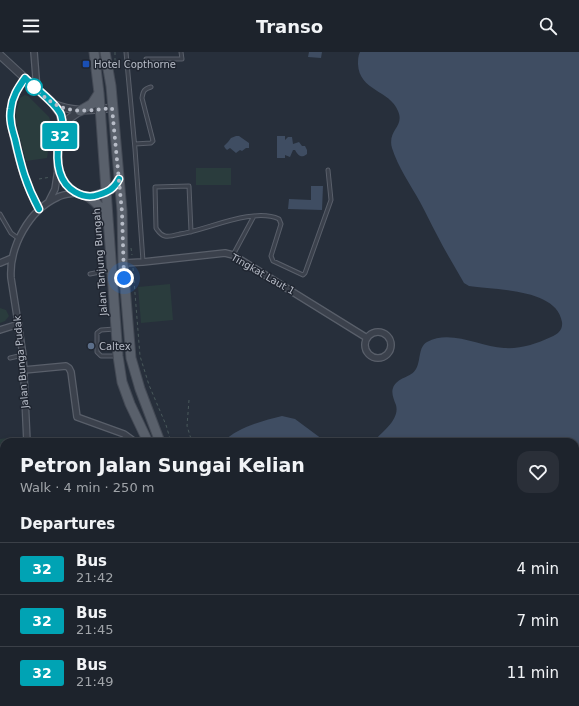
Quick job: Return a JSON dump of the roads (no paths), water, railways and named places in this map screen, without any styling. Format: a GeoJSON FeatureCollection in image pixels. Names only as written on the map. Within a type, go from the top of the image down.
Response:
{"type":"FeatureCollection","features":[{"type":"Feature","properties":{"kind":"main road","name":"Jalan Tanjung Bungah"},"geometry":{"type":"LineString","coordinates":[[94,52],[99,93],[118,356],[122,382],[133,411],[146,438]]}},
{"type":"Feature","properties":{"kind":"main road"},"geometry":{"type":"LineString","coordinates":[[106,52],[128,263],[131,358],[140,389],[158,438]]}},
{"type":"Feature","properties":{"kind":"main road"},"geometry":{"type":"LineString","coordinates":[[80,111],[92,104],[99,93]]}},
{"type":"Feature","properties":{"kind":"main road"},"geometry":{"type":"LineString","coordinates":[[89,197],[104,211],[108,221]]}},
{"type":"Feature","properties":{"kind":"street"},"geometry":{"type":"LineString","coordinates":[[34,52],[37,90]]}},
{"type":"Feature","properties":{"kind":"street"},"geometry":{"type":"LineString","coordinates":[[0,55],[53,104],[60,114],[63,126],[58,147],[58,169],[55,189],[49,202]]}},
{"type":"Feature","properties":{"kind":"street"},"geometry":{"type":"LineString","coordinates":[[25,78],[17,89],[12,103],[10,119],[17,151],[27,185],[39,209]]}},
{"type":"Feature","properties":{"kind":"street"},"geometry":{"type":"LineString","coordinates":[[53,104],[67,109],[80,111],[112,108]]}},
{"type":"Feature","properties":{"kind":"street"},"geometry":{"type":"LineString","coordinates":[[63,126],[70,118],[80,111]]}},
{"type":"Feature","properties":{"kind":"street"},"geometry":{"type":"LineString","coordinates":[[58,169],[64,181],[76,193],[89,197],[114,188],[119,179]]}},
{"type":"Feature","properties":{"kind":"street","name":"Jalan Bunga Pudak"},"geometry":{"type":"LineString","coordinates":[[28,438],[23,355],[10,268],[19,239],[30,220],[39,209],[63,195],[76,193]]}},
{"type":"Feature","properties":{"kind":"street","name":"Tingkat Laut 1"},"geometry":{"type":"LineString","coordinates":[[128,263],[225,253],[233,255],[367,338]]}},
{"type":"Feature","properties":{"kind":"street"},"geometry":{"type":"LineString","coordinates":[[0,263],[12,258]]}},
{"type":"Feature","properties":{"kind":"street"},"geometry":{"type":"LineString","coordinates":[[0,330],[19,324]]}},
{"type":"Feature","properties":{"kind":"street"},"geometry":{"type":"LineString","coordinates":[[378,332],[389,338],[391,347],[387,354],[380,358],[375,358],[368,354],[365,346],[367,338],[378,332]]}},
{"type":"Feature","properties":{"kind":"street"},"geometry":{"type":"LineString","coordinates":[[24,370],[66,366],[71,372],[77,417],[124,434],[130,438]]}},
{"type":"Feature","properties":{"kind":"lane"},"geometry":{"type":"LineString","coordinates":[[126,52],[144,262]]}},
{"type":"Feature","properties":{"kind":"lane"},"geometry":{"type":"LineString","coordinates":[[146,59],[182,59],[181,52]]}},
{"type":"Feature","properties":{"kind":"lane"},"geometry":{"type":"LineString","coordinates":[[135,144],[151,143],[153,141],[142,98],[145,89],[151,87]]}},
{"type":"Feature","properties":{"kind":"lane"},"geometry":{"type":"LineString","coordinates":[[191,232],[188,186],[155,187],[156,228],[160,234],[166,236],[191,232],[238,218],[266,216],[279,219],[280,224],[271,259],[303,275],[331,200],[328,170]]}},
{"type":"Feature","properties":{"kind":"lane"},"geometry":{"type":"LineString","coordinates":[[0,214],[11,233],[19,239]]}},
{"type":"Feature","properties":{"kind":"lane"},"geometry":{"type":"LineString","coordinates":[[233,255],[254,216]]}},
{"type":"Feature","properties":{"kind":"lane"},"geometry":{"type":"LineString","coordinates":[[90,274],[112,270]]}},
{"type":"Feature","properties":{"kind":"lane"},"geometry":{"type":"LineString","coordinates":[[116,329],[101,330],[97,333],[97,352],[101,356],[118,356]]}},
{"type":"Feature","properties":{"kind":"lane"},"geometry":{"type":"LineString","coordinates":[[10,358],[23,355]]}},
{"type":"Feature","properties":{"kind":"water"},"geometry":{"type":"Polygon","coordinates":[[[309,52],[322,52],[321,58],[308,57],[309,52]]]}},
{"type":"Feature","properties":{"kind":"water"},"geometry":{"type":"Polygon","coordinates":[[[360,52],[579,52],[579,438],[377,438],[393,421],[395,416],[397,410],[392,392],[395,384],[414,372],[418,366],[422,347],[427,342],[436,338],[446,337],[495,347],[516,348],[534,344],[554,336],[560,331],[562,322],[558,311],[549,303],[537,297],[508,290],[469,286],[464,283],[404,175],[392,148],[392,137],[398,125],[400,116],[398,111],[389,99],[364,80],[360,73],[358,56],[360,52]]]}},
{"type":"Feature","properties":{"kind":"water"},"geometry":{"type":"Polygon","coordinates":[[[239,136],[249,143],[249,148],[242,151],[240,150],[236,153],[230,148],[227,150],[224,146],[231,138],[239,136]]]}},
{"type":"Feature","properties":{"kind":"water"},"geometry":{"type":"Polygon","coordinates":[[[277,136],[285,136],[285,140],[288,137],[292,137],[293,144],[299,142],[302,146],[305,146],[307,154],[301,156],[293,150],[290,157],[285,155],[285,158],[277,158],[277,136]]]}},
{"type":"Feature","properties":{"kind":"water"},"geometry":{"type":"Polygon","coordinates":[[[311,186],[323,186],[322,210],[288,209],[289,199],[311,200],[311,186]]]}},
{"type":"Feature","properties":{"kind":"water"},"geometry":{"type":"Polygon","coordinates":[[[282,416],[295,419],[321,438],[228,438],[243,428],[258,422],[282,416]]]}},
{"type":"Feature","properties":{"kind":"place","name":"Hotel Copthorne"},"geometry":{"type":"Point","coordinates":[86,64]}},
{"type":"Feature","properties":{"kind":"place","name":"Caltex"},"geometry":{"type":"Point","coordinates":[91,346]}}]}
